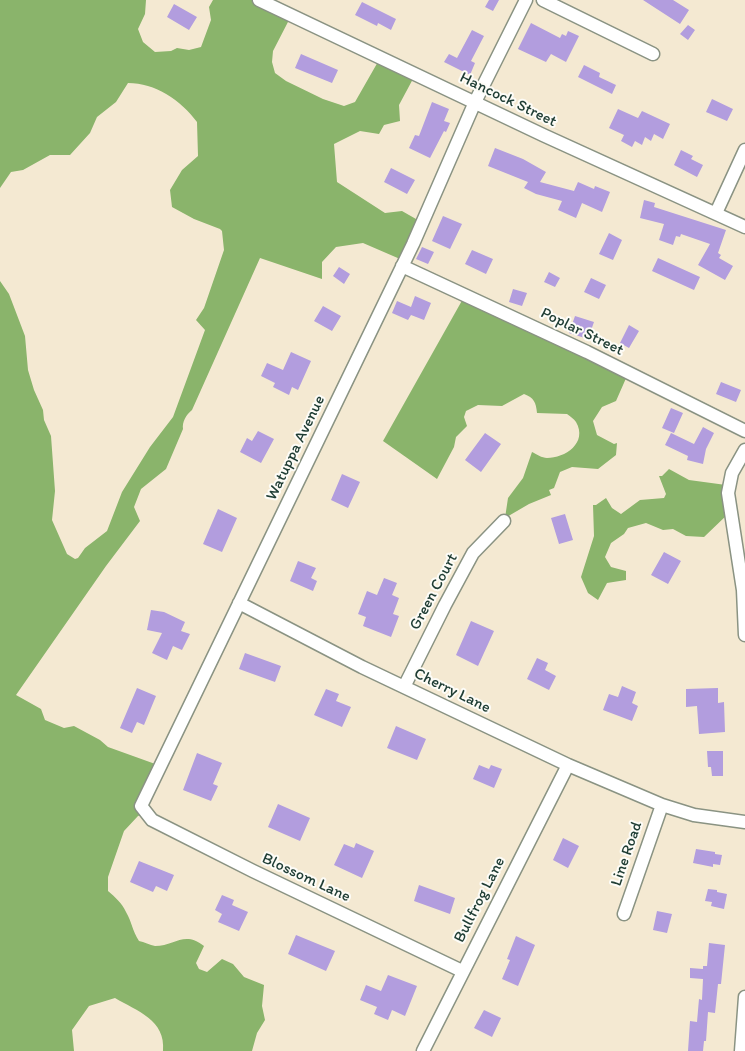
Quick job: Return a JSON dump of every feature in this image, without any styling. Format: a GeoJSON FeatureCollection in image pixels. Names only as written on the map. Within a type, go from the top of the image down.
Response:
{"type":"FeatureCollection","features":[{"type":"Feature","properties":{"kind":"street","name":"Hancock Street"},"geometry":{"type":"LineString","coordinates":[[259,0],[543,135],[745,226]]}},
{"type":"Feature","properties":{"kind":"street","name":"Watuppa Avenue"},"geometry":{"type":"LineString","coordinates":[[141,806],[402,266],[475,102],[526,0]]}},
{"type":"Feature","properties":{"kind":"street"},"geometry":{"type":"LineString","coordinates":[[543,0],[653,54]]}},
{"type":"Feature","properties":{"kind":"street"},"geometry":{"type":"LineString","coordinates":[[716,213],[745,150]]}},
{"type":"Feature","properties":{"kind":"street","name":"Poplar Street"},"geometry":{"type":"LineString","coordinates":[[402,266],[587,352],[745,431]]}},
{"type":"Feature","properties":{"kind":"street"},"geometry":{"type":"LineString","coordinates":[[745,450],[732,473],[728,493],[743,590],[745,636]]}},
{"type":"Feature","properties":{"kind":"street","name":"Green Court"},"geometry":{"type":"LineString","coordinates":[[404,686],[473,553],[504,521]]}},
{"type":"Feature","properties":{"kind":"street","name":"Cherry Lane"},"geometry":{"type":"LineString","coordinates":[[239,603],[362,667],[568,765],[657,803],[694,815],[745,822]]}},
{"type":"Feature","properties":{"kind":"street","name":"Bullfrog Lane"},"geometry":{"type":"LineString","coordinates":[[423,1051],[568,765]]}},
{"type":"Feature","properties":{"kind":"street","name":"Line Road"},"geometry":{"type":"LineString","coordinates":[[624,914],[657,803]]}},
{"type":"Feature","properties":{"kind":"street","name":"Blossom Lane"},"geometry":{"type":"LineString","coordinates":[[141,806],[152,820],[253,871],[462,971]]}},
{"type":"Feature","properties":{"kind":"street"},"geometry":{"type":"LineString","coordinates":[[741,1051],[745,997]]}},
{"type":"Feature","properties":{"kind":"green space"},"geometry":{"type":"Polygon","coordinates":[[[0,0],[146,0],[145,14],[138,29],[143,42],[155,52],[171,51],[177,48],[189,50],[201,47],[211,20],[209,7],[213,0],[253,0],[288,17],[289,20],[273,51],[272,62],[275,73],[286,81],[323,99],[344,106],[355,102],[379,60],[414,77],[399,105],[400,121],[384,125],[379,134],[360,131],[334,144],[337,182],[385,213],[402,211],[423,223],[400,259],[363,243],[336,247],[322,262],[322,279],[260,258],[192,410],[185,419],[183,429],[166,469],[141,489],[134,507],[140,521],[106,566],[16,695],[41,709],[45,720],[64,728],[74,726],[100,740],[108,747],[158,765],[145,813],[138,816],[124,831],[108,877],[108,891],[124,909],[139,941],[155,946],[185,939],[197,941],[204,946],[196,963],[199,969],[207,972],[222,959],[233,964],[244,977],[264,985],[262,1006],[265,1020],[257,1033],[252,1051],[163,1051],[163,1040],[155,1024],[141,1012],[115,998],[89,1006],[72,1030],[74,1051],[0,1051],[0,281],[9,294],[25,336],[28,370],[51,436],[55,491],[52,520],[67,554],[75,559],[78,558],[85,548],[107,531],[122,492],[150,447],[173,417],[205,330],[196,320],[204,308],[224,250],[222,231],[220,229],[194,219],[172,207],[170,190],[182,170],[198,156],[197,122],[191,114],[167,94],[148,86],[128,83],[116,102],[97,117],[90,133],[70,155],[50,155],[23,170],[11,172],[0,188],[0,0]]]}},
{"type":"Feature","properties":{"kind":"green space"},"geometry":{"type":"Polygon","coordinates":[[[464,297],[627,376],[616,401],[602,407],[593,421],[597,435],[614,444],[617,443],[616,455],[598,469],[572,467],[560,472],[554,488],[549,490],[551,495],[529,504],[505,518],[508,498],[523,478],[532,452],[545,458],[554,457],[567,452],[577,443],[579,430],[575,421],[567,414],[537,413],[534,401],[524,394],[502,406],[478,405],[466,411],[464,417],[467,426],[456,437],[454,447],[437,479],[383,441],[464,297]]]}},
{"type":"Feature","properties":{"kind":"green space"},"geometry":{"type":"Polygon","coordinates":[[[669,469],[689,480],[726,485],[728,514],[704,537],[686,536],[673,529],[663,530],[646,523],[628,528],[624,534],[611,543],[605,557],[611,567],[626,571],[626,580],[607,583],[598,600],[588,593],[581,577],[594,536],[593,505],[606,498],[612,508],[621,514],[640,500],[664,498],[666,494],[659,476],[662,476],[669,469]]]}},
{"type":"Feature","properties":{"kind":"building"},"geometry":{"type":"Polygon","coordinates":[[[489,0],[499,0],[493,11],[485,7],[489,0]]]}},
{"type":"Feature","properties":{"kind":"building"},"geometry":{"type":"Polygon","coordinates":[[[643,0],[673,0],[689,10],[680,24],[643,0]]]}},
{"type":"Feature","properties":{"kind":"building"},"geometry":{"type":"Polygon","coordinates":[[[362,2],[396,19],[391,30],[378,23],[377,26],[355,15],[362,2]]]}},
{"type":"Feature","properties":{"kind":"building"},"geometry":{"type":"Polygon","coordinates":[[[174,4],[197,17],[189,30],[167,17],[174,4]]]}},
{"type":"Feature","properties":{"kind":"building"},"geometry":{"type":"Polygon","coordinates":[[[531,23],[560,38],[562,34],[566,36],[568,31],[579,36],[566,62],[551,54],[546,62],[518,49],[531,23]]]}},
{"type":"Feature","properties":{"kind":"building"},"geometry":{"type":"Polygon","coordinates":[[[688,25],[695,30],[688,40],[680,34],[688,25]]]}},
{"type":"Feature","properties":{"kind":"building"},"geometry":{"type":"Polygon","coordinates":[[[472,30],[484,36],[471,61],[475,63],[470,75],[444,62],[449,54],[457,58],[472,30]]]}},
{"type":"Feature","properties":{"kind":"building"},"geometry":{"type":"Polygon","coordinates":[[[301,54],[338,70],[332,83],[295,68],[301,54]]]}},
{"type":"Feature","properties":{"kind":"building"},"geometry":{"type":"Polygon","coordinates":[[[584,65],[600,73],[599,77],[616,85],[612,94],[578,77],[584,65]]]}},
{"type":"Feature","properties":{"kind":"building"},"geometry":{"type":"Polygon","coordinates":[[[712,99],[733,109],[727,121],[706,112],[712,99]]]}},
{"type":"Feature","properties":{"kind":"building"},"geometry":{"type":"Polygon","coordinates":[[[432,102],[449,109],[444,121],[450,123],[430,158],[409,148],[415,135],[419,136],[432,102]]]}},
{"type":"Feature","properties":{"kind":"building"},"geometry":{"type":"Polygon","coordinates":[[[618,109],[638,118],[642,111],[670,124],[663,139],[654,134],[651,141],[645,137],[642,145],[635,141],[632,147],[621,141],[624,135],[609,128],[618,109]]]}},
{"type":"Feature","properties":{"kind":"building"},"geometry":{"type":"Polygon","coordinates":[[[495,148],[523,159],[546,172],[540,182],[574,191],[578,182],[594,189],[595,186],[610,192],[602,212],[582,203],[576,218],[558,210],[562,201],[536,194],[524,188],[528,182],[488,166],[495,148]]]}},
{"type":"Feature","properties":{"kind":"building"},"geometry":{"type":"Polygon","coordinates":[[[681,150],[693,156],[691,159],[703,165],[697,177],[674,165],[681,150]]]}},
{"type":"Feature","properties":{"kind":"building"},"geometry":{"type":"Polygon","coordinates":[[[391,168],[415,180],[407,194],[384,182],[391,168]]]}},
{"type":"Feature","properties":{"kind":"building"},"geometry":{"type":"Polygon","coordinates":[[[644,200],[655,203],[654,207],[726,230],[718,253],[721,255],[719,258],[733,266],[725,280],[698,265],[710,244],[681,234],[680,237],[676,236],[673,245],[659,240],[664,224],[640,218],[644,200]]]}},
{"type":"Feature","properties":{"kind":"building"},"geometry":{"type":"Polygon","coordinates":[[[443,216],[462,224],[450,249],[432,241],[443,216]]]}},
{"type":"Feature","properties":{"kind":"building"},"geometry":{"type":"Polygon","coordinates":[[[609,233],[622,240],[613,260],[599,254],[609,233]]]}},
{"type":"Feature","properties":{"kind":"building"},"geometry":{"type":"Polygon","coordinates":[[[422,247],[434,252],[428,264],[416,259],[422,247]]]}},
{"type":"Feature","properties":{"kind":"building"},"geometry":{"type":"Polygon","coordinates":[[[472,250],[493,259],[486,274],[465,264],[472,250]]]}},
{"type":"Feature","properties":{"kind":"building"},"geometry":{"type":"Polygon","coordinates":[[[658,258],[700,277],[694,290],[652,271],[658,258]]]}},
{"type":"Feature","properties":{"kind":"building"},"geometry":{"type":"Polygon","coordinates":[[[339,267],[350,274],[344,284],[333,276],[339,267]]]}},
{"type":"Feature","properties":{"kind":"building"},"geometry":{"type":"Polygon","coordinates":[[[549,272],[560,278],[555,287],[544,282],[549,272]]]}},
{"type":"Feature","properties":{"kind":"building"},"geometry":{"type":"Polygon","coordinates":[[[591,278],[606,285],[599,299],[584,292],[591,278]]]}},
{"type":"Feature","properties":{"kind":"building"},"geometry":{"type":"Polygon","coordinates":[[[513,289],[527,293],[522,306],[509,302],[513,289]]]}},
{"type":"Feature","properties":{"kind":"building"},"geometry":{"type":"Polygon","coordinates":[[[415,296],[431,303],[424,320],[411,315],[408,320],[392,313],[397,301],[411,307],[415,296]]]}},
{"type":"Feature","properties":{"kind":"building"},"geometry":{"type":"Polygon","coordinates":[[[323,306],[341,316],[332,331],[314,321],[323,306]]]}},
{"type":"Feature","properties":{"kind":"building"},"geometry":{"type":"Polygon","coordinates":[[[575,316],[594,322],[588,339],[569,333],[575,316]]]}},
{"type":"Feature","properties":{"kind":"building"},"geometry":{"type":"Polygon","coordinates":[[[629,325],[639,331],[629,348],[620,343],[629,325]]]}},
{"type":"Feature","properties":{"kind":"building"},"geometry":{"type":"Polygon","coordinates":[[[291,352],[311,361],[298,390],[292,387],[289,395],[273,387],[275,383],[261,376],[267,363],[283,370],[291,352]]]}},
{"type":"Feature","properties":{"kind":"building"},"geometry":{"type":"Polygon","coordinates":[[[721,382],[741,390],[736,402],[716,394],[721,382]]]}},
{"type":"Feature","properties":{"kind":"building"},"geometry":{"type":"Polygon","coordinates":[[[671,408],[683,413],[674,433],[662,428],[671,408]]]}},
{"type":"Feature","properties":{"kind":"building"},"geometry":{"type":"Polygon","coordinates":[[[703,427],[714,433],[706,449],[703,464],[687,460],[688,456],[665,445],[671,433],[694,444],[703,427]]]}},
{"type":"Feature","properties":{"kind":"building"},"geometry":{"type":"Polygon","coordinates":[[[258,431],[274,439],[261,463],[240,452],[247,438],[252,441],[258,431]]]}},
{"type":"Feature","properties":{"kind":"building"},"geometry":{"type":"Polygon","coordinates":[[[485,433],[501,444],[481,472],[465,460],[485,433]]]}},
{"type":"Feature","properties":{"kind":"building"},"geometry":{"type":"Polygon","coordinates":[[[342,474],[360,482],[348,508],[331,500],[342,474]]]}},
{"type":"Feature","properties":{"kind":"building"},"geometry":{"type":"Polygon","coordinates":[[[218,509],[237,518],[222,552],[203,544],[218,509]]]}},
{"type":"Feature","properties":{"kind":"building"},"geometry":{"type":"Polygon","coordinates":[[[565,514],[573,540],[559,544],[551,518],[565,514]]]}},
{"type":"Feature","properties":{"kind":"building"},"geometry":{"type":"Polygon","coordinates":[[[664,552],[681,561],[668,584],[651,575],[664,552]]]}},
{"type":"Feature","properties":{"kind":"building"},"geometry":{"type":"Polygon","coordinates":[[[298,561],[316,568],[311,578],[317,581],[313,591],[290,581],[298,561]]]}},
{"type":"Feature","properties":{"kind":"building"},"geometry":{"type":"Polygon","coordinates":[[[384,578],[397,583],[392,595],[399,598],[393,614],[399,616],[391,637],[363,626],[366,617],[358,614],[367,591],[377,595],[384,578]]]}},
{"type":"Feature","properties":{"kind":"building"},"geometry":{"type":"Polygon","coordinates":[[[151,610],[164,612],[185,622],[181,631],[190,634],[182,650],[173,646],[167,660],[152,653],[162,633],[147,630],[151,610]]]}},
{"type":"Feature","properties":{"kind":"building"},"geometry":{"type":"Polygon","coordinates":[[[471,621],[494,631],[478,666],[456,655],[471,621]]]}},
{"type":"Feature","properties":{"kind":"building"},"geometry":{"type":"Polygon","coordinates":[[[245,653],[281,666],[275,682],[239,669],[245,653]]]}},
{"type":"Feature","properties":{"kind":"building"},"geometry":{"type":"Polygon","coordinates":[[[537,658],[548,663],[545,670],[556,676],[549,690],[527,679],[537,658]]]}},
{"type":"Feature","properties":{"kind":"building"},"geometry":{"type":"Polygon","coordinates":[[[622,686],[636,692],[632,703],[638,706],[632,721],[603,710],[609,694],[618,697],[622,686]]]}},
{"type":"Feature","properties":{"kind":"building"},"geometry":{"type":"Polygon","coordinates":[[[137,688],[156,696],[144,725],[137,722],[132,733],[120,728],[137,688]]]}},
{"type":"Feature","properties":{"kind":"building"},"geometry":{"type":"Polygon","coordinates":[[[718,688],[718,703],[724,702],[725,732],[699,734],[697,706],[686,707],[686,689],[718,688]]]}},
{"type":"Feature","properties":{"kind":"building"},"geometry":{"type":"Polygon","coordinates":[[[326,689],[339,694],[336,701],[351,707],[342,727],[314,715],[326,689]]]}},
{"type":"Feature","properties":{"kind":"building"},"geometry":{"type":"Polygon","coordinates":[[[396,726],[426,739],[417,760],[387,748],[396,726]]]}},
{"type":"Feature","properties":{"kind":"building"},"geometry":{"type":"Polygon","coordinates":[[[707,751],[723,751],[723,776],[712,776],[711,767],[708,767],[707,751]]]}},
{"type":"Feature","properties":{"kind":"building"},"geometry":{"type":"Polygon","coordinates":[[[197,753],[222,763],[213,784],[218,786],[211,801],[183,790],[197,753]]]}},
{"type":"Feature","properties":{"kind":"building"},"geometry":{"type":"Polygon","coordinates":[[[479,765],[489,769],[491,765],[502,769],[494,788],[473,779],[479,765]]]}},
{"type":"Feature","properties":{"kind":"building"},"geometry":{"type":"Polygon","coordinates":[[[278,804],[310,818],[300,841],[268,827],[278,804]]]}},
{"type":"Feature","properties":{"kind":"building"},"geometry":{"type":"Polygon","coordinates":[[[563,838],[579,846],[568,868],[553,860],[563,838]]]}},
{"type":"Feature","properties":{"kind":"building"},"geometry":{"type":"Polygon","coordinates":[[[356,843],[374,851],[362,878],[334,865],[344,844],[354,848],[356,843]]]}},
{"type":"Feature","properties":{"kind":"building"},"geometry":{"type":"Polygon","coordinates":[[[696,849],[722,855],[720,865],[713,864],[713,867],[693,863],[696,849]]]}},
{"type":"Feature","properties":{"kind":"building"},"geometry":{"type":"Polygon","coordinates":[[[139,861],[174,875],[167,891],[156,886],[153,892],[130,882],[139,861]]]}},
{"type":"Feature","properties":{"kind":"building"},"geometry":{"type":"Polygon","coordinates":[[[419,885],[455,898],[450,914],[414,901],[419,885]]]}},
{"type":"Feature","properties":{"kind":"building"},"geometry":{"type":"Polygon","coordinates":[[[708,889],[727,894],[724,909],[711,906],[712,902],[705,901],[708,889]]]}},
{"type":"Feature","properties":{"kind":"building"},"geometry":{"type":"Polygon","coordinates":[[[222,895],[234,900],[232,905],[248,912],[239,931],[218,922],[222,914],[215,910],[222,895]]]}},
{"type":"Feature","properties":{"kind":"building"},"geometry":{"type":"Polygon","coordinates":[[[657,911],[672,914],[667,933],[653,930],[657,911]]]}},
{"type":"Feature","properties":{"kind":"building"},"geometry":{"type":"Polygon","coordinates":[[[296,935],[335,951],[326,971],[288,954],[296,935]]]}},
{"type":"Feature","properties":{"kind":"building"},"geometry":{"type":"Polygon","coordinates":[[[516,936],[535,945],[518,986],[502,979],[510,960],[507,959],[516,936]]]}},
{"type":"Feature","properties":{"kind":"building"},"geometry":{"type":"Polygon","coordinates":[[[709,943],[725,945],[721,984],[718,984],[715,1013],[708,1012],[706,1041],[704,1041],[703,1051],[688,1051],[690,1021],[697,1022],[699,999],[702,1000],[703,979],[690,978],[690,968],[703,969],[703,966],[707,966],[709,943]]]}},
{"type":"Feature","properties":{"kind":"building"},"geometry":{"type":"Polygon","coordinates":[[[388,975],[417,986],[405,1016],[392,1010],[388,1020],[374,1014],[377,1007],[360,1000],[366,985],[381,991],[388,975]]]}},
{"type":"Feature","properties":{"kind":"building"},"geometry":{"type":"Polygon","coordinates":[[[484,1010],[501,1018],[492,1037],[474,1028],[484,1010]]]}}]}
